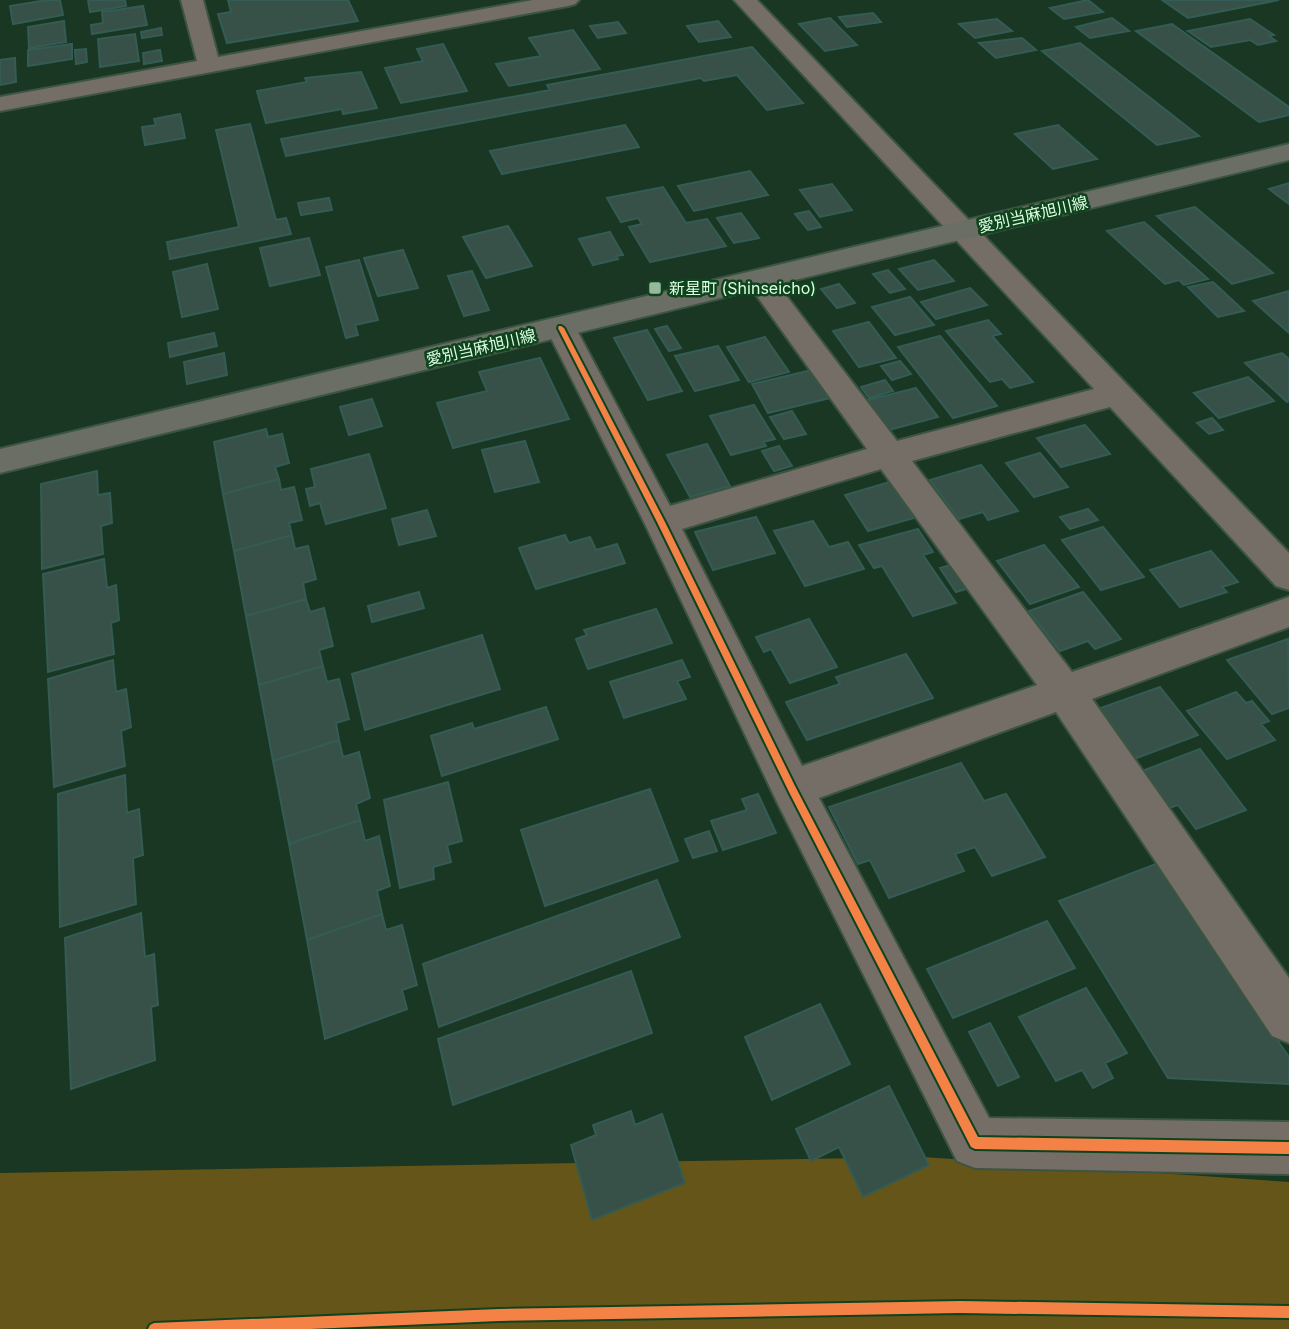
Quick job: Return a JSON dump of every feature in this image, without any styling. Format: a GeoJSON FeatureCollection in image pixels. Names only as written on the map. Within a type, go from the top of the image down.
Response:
{"type":"FeatureCollection","features":[{"type":"Feature","properties":{"kind":"main road","name":"愛別当麻旭川線"},"geometry":{"type":"LineString","coordinates":[[0,461],[1289,152]]}},
{"type":"Feature","properties":{"kind":"street"},"geometry":{"type":"LineString","coordinates":[[192,0],[209,65]]}},
{"type":"Feature","properties":{"kind":"street"},"geometry":{"type":"LineString","coordinates":[[0,104],[209,65],[450,10],[568,0]]}},
{"type":"Feature","properties":{"kind":"street"},"geometry":{"type":"LineString","coordinates":[[745,0],[1289,576]]}},
{"type":"Feature","properties":{"kind":"street"},"geometry":{"type":"LineString","coordinates":[[759,279],[1065,693],[1289,1020]]}},
{"type":"Feature","properties":{"kind":"street"},"geometry":{"type":"LineString","coordinates":[[561,328],[661,522],[792,789],[975,1143],[1289,1148]]}},
{"type":"Feature","properties":{"kind":"street"},"geometry":{"type":"LineString","coordinates":[[661,522],[888,454],[1117,394]]}},
{"type":"Feature","properties":{"kind":"street"},"geometry":{"type":"LineString","coordinates":[[792,789],[1289,612]]}},
{"type":"Feature","properties":{"kind":"shaded area"},"geometry":{"type":"Polygon","coordinates":[[[923,1157],[1289,1182],[1289,1329],[0,1329],[0,1173],[923,1157]]]}},
{"type":"Feature","properties":{"kind":"building"},"geometry":{"type":"Polygon","coordinates":[[[60,0],[63,15],[13,24],[10,6],[60,0]]]}},
{"type":"Feature","properties":{"kind":"building"},"geometry":{"type":"Polygon","coordinates":[[[88,0],[125,0],[126,6],[90,12],[88,0]]]}},
{"type":"Feature","properties":{"kind":"building"},"geometry":{"type":"Polygon","coordinates":[[[228,0],[348,0],[358,21],[227,43],[218,14],[231,12],[228,0]]]}},
{"type":"Feature","properties":{"kind":"building"},"geometry":{"type":"Polygon","coordinates":[[[1088,0],[1103,12],[1064,19],[1050,8],[1088,0]]]}},
{"type":"Feature","properties":{"kind":"building"},"geometry":{"type":"Polygon","coordinates":[[[1162,0],[1279,0],[1188,18],[1162,0]]]}},
{"type":"Feature","properties":{"kind":"building"},"geometry":{"type":"Polygon","coordinates":[[[143,6],[147,25],[92,34],[91,25],[103,23],[102,12],[143,6]]]}},
{"type":"Feature","properties":{"kind":"building"},"geometry":{"type":"Polygon","coordinates":[[[873,13],[881,22],[847,27],[839,17],[873,13]]]}},
{"type":"Feature","properties":{"kind":"building"},"geometry":{"type":"Polygon","coordinates":[[[830,18],[857,45],[825,51],[799,24],[830,18]]]}},
{"type":"Feature","properties":{"kind":"building"},"geometry":{"type":"Polygon","coordinates":[[[1112,18],[1129,31],[1090,38],[1076,27],[1112,18]]]}},
{"type":"Feature","properties":{"kind":"building"},"geometry":{"type":"Polygon","coordinates":[[[997,19],[1012,31],[975,38],[959,24],[997,19]]]}},
{"type":"Feature","properties":{"kind":"building"},"geometry":{"type":"Polygon","coordinates":[[[1250,19],[1274,35],[1269,36],[1276,41],[1258,45],[1250,40],[1211,47],[1188,31],[1250,19]]]}},
{"type":"Feature","properties":{"kind":"building"},"geometry":{"type":"Polygon","coordinates":[[[64,21],[66,42],[29,48],[28,27],[64,21]]]}},
{"type":"Feature","properties":{"kind":"building"},"geometry":{"type":"Polygon","coordinates":[[[718,21],[731,37],[699,42],[687,26],[718,21]]]}},
{"type":"Feature","properties":{"kind":"building"},"geometry":{"type":"Polygon","coordinates":[[[618,22],[626,33],[598,38],[590,26],[618,22]]]}},
{"type":"Feature","properties":{"kind":"building"},"geometry":{"type":"Polygon","coordinates":[[[1172,24],[1289,107],[1289,115],[1259,122],[1136,31],[1172,24]]]}},
{"type":"Feature","properties":{"kind":"building"},"geometry":{"type":"Polygon","coordinates":[[[161,28],[162,35],[142,38],[141,32],[161,28]]]}},
{"type":"Feature","properties":{"kind":"building"},"geometry":{"type":"Polygon","coordinates":[[[573,30],[600,69],[509,86],[496,64],[541,56],[529,38],[573,30]]]}},
{"type":"Feature","properties":{"kind":"building"},"geometry":{"type":"Polygon","coordinates":[[[135,34],[139,61],[100,67],[98,39],[135,34]]]}},
{"type":"Feature","properties":{"kind":"building"},"geometry":{"type":"Polygon","coordinates":[[[1022,38],[1036,50],[996,58],[979,43],[1022,38]]]}},
{"type":"Feature","properties":{"kind":"building"},"geometry":{"type":"Polygon","coordinates":[[[1080,43],[1199,136],[1157,145],[1042,51],[1080,43]]]}},
{"type":"Feature","properties":{"kind":"building"},"geometry":{"type":"Polygon","coordinates":[[[72,44],[72,59],[28,66],[28,50],[72,44]]]}},
{"type":"Feature","properties":{"kind":"building"},"geometry":{"type":"Polygon","coordinates":[[[443,44],[467,91],[401,103],[385,68],[423,61],[417,49],[443,44]]]}},
{"type":"Feature","properties":{"kind":"building"},"geometry":{"type":"Polygon","coordinates":[[[752,47],[803,103],[767,110],[737,75],[704,81],[701,78],[286,156],[281,139],[550,90],[547,85],[752,47]]]}},
{"type":"Feature","properties":{"kind":"building"},"geometry":{"type":"Polygon","coordinates":[[[86,49],[87,62],[76,64],[75,50],[86,49]]]}},
{"type":"Feature","properties":{"kind":"building"},"geometry":{"type":"Polygon","coordinates":[[[160,50],[162,61],[144,64],[143,53],[160,50]]]}},
{"type":"Feature","properties":{"kind":"building"},"geometry":{"type":"Polygon","coordinates":[[[15,58],[16,82],[0,85],[0,60],[15,58]]]}},
{"type":"Feature","properties":{"kind":"building"},"geometry":{"type":"Polygon","coordinates":[[[361,72],[377,108],[343,114],[342,109],[266,123],[257,91],[307,82],[305,78],[361,72]]]}},
{"type":"Feature","properties":{"kind":"building"},"geometry":{"type":"Polygon","coordinates":[[[180,114],[185,138],[145,145],[142,127],[156,125],[154,119],[180,114]]]}},
{"type":"Feature","properties":{"kind":"building"},"geometry":{"type":"Polygon","coordinates":[[[250,124],[276,220],[286,218],[291,234],[170,259],[167,242],[239,227],[216,130],[250,124]]]}},
{"type":"Feature","properties":{"kind":"building"},"geometry":{"type":"Polygon","coordinates":[[[625,125],[639,147],[502,174],[490,151],[625,125]]]}},
{"type":"Feature","properties":{"kind":"building"},"geometry":{"type":"Polygon","coordinates":[[[1058,125],[1097,159],[1053,169],[1015,134],[1058,125]]]}},
{"type":"Feature","properties":{"kind":"building"},"geometry":{"type":"Polygon","coordinates":[[[750,171],[768,195],[694,211],[678,186],[750,171]]]}},
{"type":"Feature","properties":{"kind":"building"},"geometry":{"type":"Polygon","coordinates":[[[1289,183],[1289,204],[1269,189],[1289,183]]]}},
{"type":"Feature","properties":{"kind":"building"},"geometry":{"type":"Polygon","coordinates":[[[832,184],[852,210],[820,217],[800,190],[832,184]]]}},
{"type":"Feature","properties":{"kind":"building"},"geometry":{"type":"Polygon","coordinates":[[[663,187],[686,223],[707,219],[726,246],[650,262],[629,227],[642,224],[638,218],[621,222],[607,198],[663,187]]]}},
{"type":"Feature","properties":{"kind":"building"},"geometry":{"type":"Polygon","coordinates":[[[329,198],[332,210],[301,215],[298,203],[329,198]]]}},
{"type":"Feature","properties":{"kind":"building"},"geometry":{"type":"Polygon","coordinates":[[[1195,207],[1273,273],[1232,284],[1157,216],[1195,207]]]}},
{"type":"Feature","properties":{"kind":"building"},"geometry":{"type":"Polygon","coordinates":[[[809,211],[821,227],[808,230],[795,214],[809,211]]]}},
{"type":"Feature","properties":{"kind":"building"},"geometry":{"type":"Polygon","coordinates":[[[741,213],[759,238],[734,243],[717,218],[741,213]]]}},
{"type":"Feature","properties":{"kind":"building"},"geometry":{"type":"Polygon","coordinates":[[[1144,222],[1208,279],[1184,285],[1179,280],[1165,284],[1107,231],[1144,222]]]}},
{"type":"Feature","properties":{"kind":"building"},"geometry":{"type":"Polygon","coordinates":[[[508,226],[532,266],[486,278],[463,237],[508,226]]]}},
{"type":"Feature","properties":{"kind":"building"},"geometry":{"type":"Polygon","coordinates":[[[610,232],[623,255],[616,256],[618,259],[593,265],[579,239],[610,232]]]}},
{"type":"Feature","properties":{"kind":"building"},"geometry":{"type":"Polygon","coordinates":[[[309,238],[320,275],[270,286],[260,248],[309,238]]]}},
{"type":"Feature","properties":{"kind":"building"},"geometry":{"type":"Polygon","coordinates":[[[403,250],[418,288],[378,296],[364,258],[403,250]]]}},
{"type":"Feature","properties":{"kind":"building"},"geometry":{"type":"Polygon","coordinates":[[[359,260],[378,320],[355,325],[358,335],[346,338],[326,267],[359,260]]]}},
{"type":"Feature","properties":{"kind":"building"},"geometry":{"type":"Polygon","coordinates":[[[934,260],[954,281],[918,290],[899,269],[934,260]]]}},
{"type":"Feature","properties":{"kind":"building"},"geometry":{"type":"Polygon","coordinates":[[[207,264],[218,309],[182,317],[173,272],[207,264]]]}},
{"type":"Feature","properties":{"kind":"building"},"geometry":{"type":"Polygon","coordinates":[[[888,270],[905,289],[890,293],[873,274],[888,270]]]}},
{"type":"Feature","properties":{"kind":"building"},"geometry":{"type":"Polygon","coordinates":[[[472,271],[489,310],[464,316],[448,276],[472,271]]]}},
{"type":"Feature","properties":{"kind":"building"},"geometry":{"type":"Polygon","coordinates":[[[1213,282],[1244,311],[1218,317],[1188,287],[1213,282]]]}},
{"type":"Feature","properties":{"kind":"building"},"geometry":{"type":"Polygon","coordinates":[[[839,284],[855,303],[837,308],[821,289],[839,284]]]}},
{"type":"Feature","properties":{"kind":"building"},"geometry":{"type":"Polygon","coordinates":[[[970,288],[987,305],[936,319],[921,302],[970,288]]]}},
{"type":"Feature","properties":{"kind":"building"},"geometry":{"type":"Polygon","coordinates":[[[1289,291],[1289,333],[1253,301],[1289,291]]]}},
{"type":"Feature","properties":{"kind":"building"},"geometry":{"type":"Polygon","coordinates":[[[910,297],[934,325],[895,335],[872,307],[910,297]]]}},
{"type":"Feature","properties":{"kind":"building"},"geometry":{"type":"Polygon","coordinates":[[[988,320],[1001,334],[992,336],[1033,382],[1010,388],[1002,379],[990,382],[946,331],[988,320]]]}},
{"type":"Feature","properties":{"kind":"building"},"geometry":{"type":"Polygon","coordinates":[[[869,322],[896,358],[859,367],[833,331],[869,322]]]}},
{"type":"Feature","properties":{"kind":"building"},"geometry":{"type":"Polygon","coordinates":[[[667,326],[681,348],[669,351],[655,329],[667,326]]]}},
{"type":"Feature","properties":{"kind":"building"},"geometry":{"type":"Polygon","coordinates":[[[647,330],[682,391],[648,400],[614,338],[647,330]]]}},
{"type":"Feature","properties":{"kind":"building"},"geometry":{"type":"Polygon","coordinates":[[[214,333],[217,346],[170,357],[168,343],[214,333]]]}},
{"type":"Feature","properties":{"kind":"building"},"geometry":{"type":"Polygon","coordinates":[[[940,336],[997,406],[953,418],[898,347],[940,336]]]}},
{"type":"Feature","properties":{"kind":"building"},"geometry":{"type":"Polygon","coordinates":[[[765,337],[789,372],[749,382],[727,347],[765,337]]]}},
{"type":"Feature","properties":{"kind":"building"},"geometry":{"type":"Polygon","coordinates":[[[718,346],[739,380],[695,391],[675,356],[718,346]]]}},
{"type":"Feature","properties":{"kind":"building"},"geometry":{"type":"Polygon","coordinates":[[[224,353],[227,375],[187,384],[184,362],[224,353]]]}},
{"type":"Feature","properties":{"kind":"building"},"geometry":{"type":"Polygon","coordinates":[[[1282,353],[1289,359],[1287,402],[1245,363],[1282,353]]]}},
{"type":"Feature","properties":{"kind":"building"},"geometry":{"type":"Polygon","coordinates":[[[540,358],[569,419],[453,448],[437,403],[487,391],[479,372],[540,358]]]}},
{"type":"Feature","properties":{"kind":"building"},"geometry":{"type":"Polygon","coordinates":[[[900,361],[911,374],[892,380],[881,366],[900,361]]]}},
{"type":"Feature","properties":{"kind":"building"},"geometry":{"type":"Polygon","coordinates":[[[816,369],[834,397],[768,413],[752,384],[816,369]]]}},
{"type":"Feature","properties":{"kind":"building"},"geometry":{"type":"Polygon","coordinates":[[[1248,377],[1274,401],[1219,418],[1194,393],[1248,377]]]}},
{"type":"Feature","properties":{"kind":"building"},"geometry":{"type":"Polygon","coordinates":[[[885,380],[893,391],[869,398],[861,387],[885,380]]]}},
{"type":"Feature","properties":{"kind":"building"},"geometry":{"type":"Polygon","coordinates":[[[916,388],[938,417],[885,431],[864,401],[916,388]]]}},
{"type":"Feature","properties":{"kind":"building"},"geometry":{"type":"Polygon","coordinates":[[[372,399],[382,426],[349,435],[340,407],[372,399]]]}},
{"type":"Feature","properties":{"kind":"building"},"geometry":{"type":"Polygon","coordinates":[[[754,405],[775,439],[763,442],[766,446],[731,455],[710,416],[754,405]]]}},
{"type":"Feature","properties":{"kind":"building"},"geometry":{"type":"Polygon","coordinates":[[[792,411],[806,434],[784,439],[770,417],[792,411]]]}},
{"type":"Feature","properties":{"kind":"building"},"geometry":{"type":"Polygon","coordinates":[[[1212,418],[1223,430],[1209,434],[1197,423],[1212,418]]]}},
{"type":"Feature","properties":{"kind":"building"},"geometry":{"type":"Polygon","coordinates":[[[1085,425],[1110,454],[1061,467],[1037,438],[1085,425]]]}},
{"type":"Feature","properties":{"kind":"building"},"geometry":{"type":"Polygon","coordinates":[[[266,429],[268,437],[282,434],[289,463],[275,467],[279,479],[223,494],[214,442],[266,429]]]}},
{"type":"Feature","properties":{"kind":"building"},"geometry":{"type":"Polygon","coordinates":[[[525,441],[539,482],[495,492],[482,450],[525,441]]]}},
{"type":"Feature","properties":{"kind":"building"},"geometry":{"type":"Polygon","coordinates":[[[707,444],[730,486],[690,497],[667,455],[707,444]]]}},
{"type":"Feature","properties":{"kind":"building"},"geometry":{"type":"Polygon","coordinates":[[[779,446],[792,466],[774,471],[762,451],[779,446]]]}},
{"type":"Feature","properties":{"kind":"building"},"geometry":{"type":"Polygon","coordinates":[[[1040,453],[1068,487],[1034,497],[1006,463],[1040,453]]]}},
{"type":"Feature","properties":{"kind":"building"},"geometry":{"type":"Polygon","coordinates":[[[369,454],[386,508],[326,524],[320,503],[310,506],[306,489],[315,487],[311,469],[369,454]]]}},
{"type":"Feature","properties":{"kind":"building"},"geometry":{"type":"Polygon","coordinates":[[[981,465],[1018,511],[988,520],[983,512],[959,519],[930,480],[981,465]]]}},
{"type":"Feature","properties":{"kind":"building"},"geometry":{"type":"Polygon","coordinates":[[[97,471],[98,495],[110,493],[112,523],[101,526],[103,554],[42,569],[41,484],[97,471]]]}},
{"type":"Feature","properties":{"kind":"building"},"geometry":{"type":"Polygon","coordinates":[[[279,479],[281,490],[294,487],[302,520],[289,523],[292,535],[234,551],[223,494],[279,479]]]}},
{"type":"Feature","properties":{"kind":"building"},"geometry":{"type":"Polygon","coordinates":[[[890,482],[914,518],[868,531],[845,495],[890,482]]]}},
{"type":"Feature","properties":{"kind":"building"},"geometry":{"type":"Polygon","coordinates":[[[1088,509],[1098,520],[1070,529],[1060,517],[1088,509]]]}},
{"type":"Feature","properties":{"kind":"building"},"geometry":{"type":"Polygon","coordinates":[[[427,510],[436,536],[399,545],[392,519],[427,510]]]}},
{"type":"Feature","properties":{"kind":"building"},"geometry":{"type":"Polygon","coordinates":[[[756,517],[775,553],[713,570],[695,532],[756,517]]]}},
{"type":"Feature","properties":{"kind":"building"},"geometry":{"type":"Polygon","coordinates":[[[813,521],[829,547],[848,542],[864,569],[805,586],[774,531],[813,521]]]}},
{"type":"Feature","properties":{"kind":"building"},"geometry":{"type":"Polygon","coordinates":[[[1103,527],[1144,577],[1101,590],[1062,540],[1103,527]]]}},
{"type":"Feature","properties":{"kind":"building"},"geometry":{"type":"Polygon","coordinates":[[[918,529],[933,552],[923,555],[956,603],[913,616],[882,566],[874,568],[859,545],[918,529]]]}},
{"type":"Feature","properties":{"kind":"building"},"geometry":{"type":"Polygon","coordinates":[[[292,535],[295,549],[308,546],[316,579],[303,583],[306,599],[246,616],[234,551],[292,535]]]}},
{"type":"Feature","properties":{"kind":"building"},"geometry":{"type":"Polygon","coordinates":[[[565,535],[569,543],[590,537],[596,550],[617,544],[625,563],[536,589],[519,548],[565,535]]]}},
{"type":"Feature","properties":{"kind":"building"},"geometry":{"type":"Polygon","coordinates":[[[1044,545],[1079,587],[1030,604],[997,561],[1044,545]]]}},
{"type":"Feature","properties":{"kind":"building"},"geometry":{"type":"Polygon","coordinates":[[[1211,551],[1238,582],[1222,587],[1227,592],[1180,607],[1150,570],[1211,551]]]}},
{"type":"Feature","properties":{"kind":"building"},"geometry":{"type":"Polygon","coordinates":[[[104,559],[107,588],[116,585],[119,620],[111,623],[114,654],[48,672],[43,574],[104,559]]]}},
{"type":"Feature","properties":{"kind":"building"},"geometry":{"type":"Polygon","coordinates":[[[954,564],[970,588],[956,592],[940,568],[954,564]]]}},
{"type":"Feature","properties":{"kind":"building"},"geometry":{"type":"Polygon","coordinates":[[[419,592],[424,608],[372,622],[368,606],[419,592]]]}},
{"type":"Feature","properties":{"kind":"building"},"geometry":{"type":"Polygon","coordinates":[[[1083,592],[1121,639],[1095,649],[1088,641],[1060,651],[1029,611],[1083,592]]]}},
{"type":"Feature","properties":{"kind":"building"},"geometry":{"type":"Polygon","coordinates":[[[306,599],[310,612],[324,608],[333,646],[319,650],[323,666],[259,685],[246,616],[306,599]]]}},
{"type":"Feature","properties":{"kind":"building"},"geometry":{"type":"Polygon","coordinates":[[[656,609],[672,643],[588,669],[576,639],[587,635],[584,630],[656,609]]]}},
{"type":"Feature","properties":{"kind":"building"},"geometry":{"type":"Polygon","coordinates":[[[809,619],[837,667],[790,683],[771,649],[764,652],[756,637],[809,619]]]}},
{"type":"Feature","properties":{"kind":"building"},"geometry":{"type":"Polygon","coordinates":[[[482,635],[500,689],[365,730],[352,674],[482,635]]]}},
{"type":"Feature","properties":{"kind":"building"},"geometry":{"type":"Polygon","coordinates":[[[1288,639],[1289,708],[1272,714],[1227,660],[1288,639]]]}},
{"type":"Feature","properties":{"kind":"building"},"geometry":{"type":"Polygon","coordinates":[[[906,654],[933,698],[807,740],[786,702],[840,684],[836,677],[906,654]]]}},
{"type":"Feature","properties":{"kind":"building"},"geometry":{"type":"Polygon","coordinates":[[[113,660],[116,692],[126,689],[131,727],[121,731],[125,766],[54,787],[48,679],[113,660]]]}},
{"type":"Feature","properties":{"kind":"building"},"geometry":{"type":"Polygon","coordinates":[[[682,660],[690,677],[677,681],[686,699],[624,718],[610,682],[682,660]]]}},
{"type":"Feature","properties":{"kind":"building"},"geometry":{"type":"Polygon","coordinates":[[[323,666],[327,682],[339,679],[349,719],[336,723],[339,740],[273,761],[259,685],[323,666]]]}},
{"type":"Feature","properties":{"kind":"building"},"geometry":{"type":"Polygon","coordinates":[[[1160,687],[1198,735],[1134,759],[1098,709],[1160,687]]]}},
{"type":"Feature","properties":{"kind":"building"},"geometry":{"type":"Polygon","coordinates":[[[1236,692],[1246,703],[1252,701],[1269,721],[1261,724],[1275,740],[1227,759],[1187,711],[1236,692]]]}},
{"type":"Feature","properties":{"kind":"building"},"geometry":{"type":"Polygon","coordinates":[[[546,707],[558,739],[442,776],[431,736],[472,723],[474,729],[546,707]]]}},
{"type":"Feature","properties":{"kind":"building"},"geometry":{"type":"Polygon","coordinates":[[[339,740],[343,757],[359,752],[370,798],[356,804],[360,820],[289,844],[273,761],[339,740]]]}},
{"type":"Feature","properties":{"kind":"building"},"geometry":{"type":"Polygon","coordinates":[[[1200,749],[1246,810],[1196,829],[1178,805],[1169,808],[1142,771],[1200,749]]]}},
{"type":"Feature","properties":{"kind":"building"},"geometry":{"type":"Polygon","coordinates":[[[961,763],[984,801],[1006,794],[1045,857],[992,876],[975,847],[955,854],[964,871],[889,898],[870,860],[858,864],[829,807],[961,763]]]}},
{"type":"Feature","properties":{"kind":"building"},"geometry":{"type":"Polygon","coordinates":[[[125,775],[127,813],[139,809],[143,855],[133,858],[136,904],[60,927],[58,794],[125,775]]]}},
{"type":"Feature","properties":{"kind":"building"},"geometry":{"type":"Polygon","coordinates":[[[448,782],[462,841],[447,845],[451,862],[433,867],[434,879],[400,888],[384,800],[448,782]]]}},
{"type":"Feature","properties":{"kind":"building"},"geometry":{"type":"Polygon","coordinates":[[[650,789],[678,861],[545,906],[521,830],[650,789]]]}},
{"type":"Feature","properties":{"kind":"building"},"geometry":{"type":"Polygon","coordinates":[[[758,794],[776,833],[723,850],[711,821],[747,810],[742,799],[758,794]]]}},
{"type":"Feature","properties":{"kind":"building"},"geometry":{"type":"Polygon","coordinates":[[[360,820],[365,841],[379,836],[390,886],[377,891],[382,914],[307,940],[289,844],[360,820]]]}},
{"type":"Feature","properties":{"kind":"building"},"geometry":{"type":"Polygon","coordinates":[[[709,831],[717,851],[693,858],[685,839],[709,831]]]}},
{"type":"Feature","properties":{"kind":"building"},"geometry":{"type":"Polygon","coordinates":[[[1156,864],[1289,1057],[1289,1084],[1168,1078],[1059,901],[1156,864]]]}},
{"type":"Feature","properties":{"kind":"building"},"geometry":{"type":"Polygon","coordinates":[[[657,880],[680,937],[439,1027],[423,964],[657,880]]]}},
{"type":"Feature","properties":{"kind":"building"},"geometry":{"type":"Polygon","coordinates":[[[141,913],[145,957],[154,954],[158,1005],[151,1007],[155,1060],[71,1089],[65,938],[141,913]]]}},
{"type":"Feature","properties":{"kind":"building"},"geometry":{"type":"Polygon","coordinates":[[[382,914],[386,930],[402,925],[417,985],[402,990],[407,1009],[325,1039],[307,940],[382,914]]]}},
{"type":"Feature","properties":{"kind":"building"},"geometry":{"type":"Polygon","coordinates":[[[1047,921],[1075,968],[953,1018],[927,969],[1047,921]]]}},
{"type":"Feature","properties":{"kind":"building"},"geometry":{"type":"Polygon","coordinates":[[[631,971],[652,1033],[453,1105],[438,1039],[631,971]]]}},
{"type":"Feature","properties":{"kind":"building"},"geometry":{"type":"Polygon","coordinates":[[[1086,988],[1127,1053],[1105,1063],[1113,1078],[1093,1088],[1082,1070],[1056,1081],[1019,1017],[1086,988]]]}},
{"type":"Feature","properties":{"kind":"building"},"geometry":{"type":"Polygon","coordinates":[[[820,1004],[850,1064],[772,1100],[745,1037],[820,1004]]]}},
{"type":"Feature","properties":{"kind":"building"},"geometry":{"type":"Polygon","coordinates":[[[990,1023],[1019,1077],[998,1086],[969,1032],[990,1023]]]}},
{"type":"Feature","properties":{"kind":"building"},"geometry":{"type":"Polygon","coordinates":[[[889,1086],[929,1165],[863,1197],[839,1147],[811,1161],[796,1129],[889,1086]]]}},
{"type":"Feature","properties":{"kind":"building"},"geometry":{"type":"Polygon","coordinates":[[[631,1111],[635,1125],[662,1114],[685,1183],[592,1220],[571,1145],[596,1135],[593,1125],[631,1111]]]}},
{"type":"Feature","properties":{"kind":"cycle path"},"geometry":{"type":"LineString","coordinates":[[561,328],[661,522],[792,789],[975,1143],[1289,1148]]}},
{"type":"Feature","properties":{"kind":"cycle path"},"geometry":{"type":"LineString","coordinates":[[154,1329],[499,1315],[960,1307],[1289,1312]]}},
{"type":"Feature","properties":{"kind":"place","name":"新星町 (Shinseicho)"},"geometry":{"type":"Point","coordinates":[655,288]}}]}
